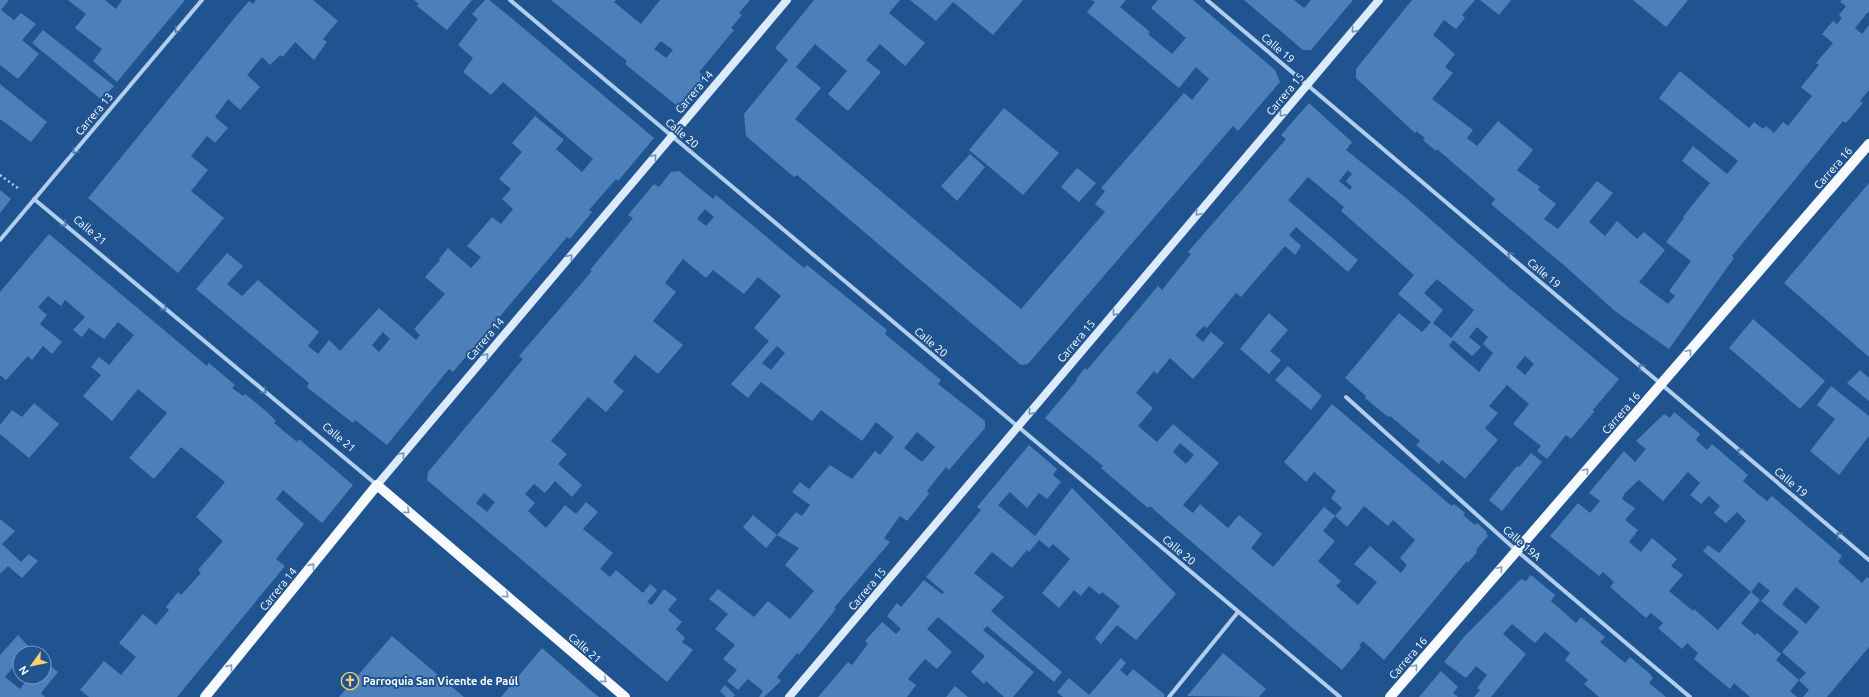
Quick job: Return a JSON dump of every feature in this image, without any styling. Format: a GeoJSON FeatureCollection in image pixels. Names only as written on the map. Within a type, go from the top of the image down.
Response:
{"type":"FeatureCollection","features":[{"type":"Feature","properties":{"kind":"main road","name":"Carrera 14"},"geometry":{"type":"LineString","coordinates":[[205,697],[377,485],[787,0]]}},
{"type":"Feature","properties":{"kind":"main road","name":"Carrera 15"},"geometry":{"type":"LineString","coordinates":[[789,697],[1379,0]]}},
{"type":"Feature","properties":{"kind":"main road","name":"Carrera 16"},"geometry":{"type":"LineString","coordinates":[[1390,697],[1869,144]]}},
{"type":"Feature","properties":{"kind":"main road","name":"Calle 21"},"geometry":{"type":"LineString","coordinates":[[377,485],[625,697]]}},
{"type":"Feature","properties":{"kind":"street","name":"Carrera 13"},"geometry":{"type":"LineString","coordinates":[[0,240],[202,0]]}},
{"type":"Feature","properties":{"kind":"street","name":"Calle 20"},"geometry":{"type":"LineString","coordinates":[[510,0],[1340,697]]}},
{"type":"Feature","properties":{"kind":"street","name":"Calle 19"},"geometry":{"type":"LineString","coordinates":[[1207,0],[1869,560]]}},
{"type":"Feature","properties":{"kind":"street","name":"Calle 21"},"geometry":{"type":"LineString","coordinates":[[34,199],[377,485]]}},
{"type":"Feature","properties":{"kind":"street","name":"Calle 19A"},"geometry":{"type":"LineString","coordinates":[[1346,397],[1517,550],[1690,697]]}},
{"type":"Feature","properties":{"kind":"street"},"geometry":{"type":"LineString","coordinates":[[1169,697],[1238,612]]}},
{"type":"Feature","properties":{"kind":"building"},"geometry":{"type":"Polygon","coordinates":[[[0,0],[9,0],[1,10],[14,20],[21,13],[36,24],[22,40],[39,54],[18,79],[0,65],[0,0]]]}},
{"type":"Feature","properties":{"kind":"building"},"geometry":{"type":"Polygon","coordinates":[[[68,0],[105,0],[116,9],[122,0],[185,0],[117,82],[93,61],[102,49],[75,28],[86,14],[68,0]]]}},
{"type":"Feature","properties":{"kind":"building"},"geometry":{"type":"Polygon","coordinates":[[[256,0],[313,0],[338,21],[323,39],[327,42],[314,60],[295,42],[283,57],[280,55],[270,65],[262,57],[247,75],[260,87],[240,110],[228,99],[215,117],[228,128],[215,143],[207,136],[191,156],[208,170],[191,191],[224,218],[178,273],[88,198],[237,15],[249,1],[253,4],[256,0]]]}},
{"type":"Feature","properties":{"kind":"building"},"geometry":{"type":"Polygon","coordinates":[[[414,0],[472,0],[447,30],[417,6],[419,4],[414,0]]]}},
{"type":"Feature","properties":{"kind":"building"},"geometry":{"type":"Polygon","coordinates":[[[485,0],[489,0],[654,138],[618,181],[616,179],[589,210],[592,212],[570,239],[567,237],[453,372],[449,369],[387,445],[355,420],[353,423],[308,388],[307,386],[309,383],[196,289],[227,253],[243,266],[227,284],[242,296],[258,280],[319,332],[308,346],[318,354],[329,340],[340,351],[379,308],[416,340],[420,335],[414,329],[445,294],[425,277],[448,248],[471,268],[481,257],[467,246],[492,217],[501,224],[513,209],[502,199],[511,189],[499,179],[522,152],[512,143],[535,116],[564,140],[556,149],[582,172],[593,159],[503,82],[491,95],[463,72],[473,58],[458,45],[478,19],[472,14],[485,0]],[[383,332],[372,345],[379,352],[390,339],[383,332]]]}},
{"type":"Feature","properties":{"kind":"building"},"geometry":{"type":"Polygon","coordinates":[[[551,0],[616,0],[614,2],[641,24],[660,0],[750,0],[739,13],[742,15],[731,28],[734,30],[699,72],[706,78],[681,109],[625,64],[627,61],[551,0]],[[661,41],[654,49],[666,58],[673,50],[661,41]]]}},
{"type":"Feature","properties":{"kind":"building"},"geometry":{"type":"Polygon","coordinates":[[[814,0],[900,0],[889,13],[925,43],[905,66],[880,44],[866,60],[881,72],[848,111],[828,94],[847,71],[815,44],[796,67],[821,88],[795,119],[1021,309],[1105,212],[1095,204],[1105,191],[1101,188],[1184,93],[1192,100],[1209,79],[1196,67],[1179,88],[1087,12],[1095,2],[1092,0],[1126,0],[1120,7],[1150,32],[1148,34],[1172,54],[1186,38],[1151,8],[1158,0],[1193,0],[1275,70],[1280,82],[1238,131],[1233,126],[1028,364],[1021,365],[797,175],[794,177],[746,136],[744,114],[788,60],[775,48],[814,0]]]}},
{"type":"Feature","properties":{"kind":"building"},"geometry":{"type":"Polygon","coordinates":[[[910,0],[1023,0],[993,35],[953,2],[936,21],[910,0]]]}},
{"type":"Feature","properties":{"kind":"building"},"geometry":{"type":"Polygon","coordinates":[[[1244,0],[1294,0],[1304,8],[1311,0],[1353,0],[1311,50],[1303,50],[1244,0]]]}},
{"type":"Feature","properties":{"kind":"building"},"geometry":{"type":"Polygon","coordinates":[[[1412,0],[1475,0],[1462,15],[1465,18],[1456,29],[1444,20],[1433,35],[1455,54],[1445,67],[1453,73],[1432,99],[1473,130],[1467,138],[1477,146],[1498,121],[1533,150],[1517,170],[1540,187],[1538,190],[1556,204],[1544,219],[1558,229],[1597,181],[1613,193],[1589,222],[1605,236],[1617,221],[1637,239],[1644,232],[1665,250],[1639,282],[1668,304],[1675,296],[1669,291],[1691,261],[1666,242],[1684,218],[1683,217],[1710,183],[1682,161],[1693,146],[1727,174],[1738,161],[1659,98],[1680,71],[1749,128],[1754,122],[1763,129],[1766,126],[1774,133],[1783,122],[1788,126],[1812,96],[1801,87],[1819,65],[1816,63],[1833,43],[1822,34],[1833,21],[1837,24],[1842,18],[1839,15],[1846,6],[1840,2],[1842,0],[1869,0],[1869,13],[1868,12],[1855,28],[1862,34],[1869,25],[1869,90],[1860,101],[1863,103],[1846,123],[1843,121],[1732,256],[1734,258],[1669,349],[1615,311],[1566,267],[1491,204],[1495,199],[1437,149],[1436,151],[1423,140],[1425,138],[1416,131],[1415,133],[1356,78],[1356,69],[1412,0]]]}},
{"type":"Feature","properties":{"kind":"building"},"geometry":{"type":"Polygon","coordinates":[[[1480,0],[1511,0],[1499,15],[1480,0]]]}},
{"type":"Feature","properties":{"kind":"building"},"geometry":{"type":"Polygon","coordinates":[[[1633,0],[1688,0],[1666,27],[1633,0]]]}},
{"type":"Feature","properties":{"kind":"building"},"geometry":{"type":"Polygon","coordinates":[[[43,30],[114,86],[102,100],[32,43],[43,30]]]}},
{"type":"Feature","properties":{"kind":"building"},"geometry":{"type":"Polygon","coordinates":[[[0,84],[47,122],[31,142],[0,119],[0,84]]]}},
{"type":"Feature","properties":{"kind":"building"},"geometry":{"type":"Polygon","coordinates":[[[1309,103],[1352,142],[1346,150],[1406,198],[1509,288],[1619,379],[1571,439],[1566,435],[1547,459],[1537,451],[1541,446],[1513,424],[1529,404],[1507,385],[1489,406],[1498,413],[1485,428],[1498,440],[1465,479],[1442,460],[1439,464],[1416,445],[1420,441],[1390,416],[1388,417],[1365,398],[1366,396],[1345,378],[1399,313],[1422,332],[1431,322],[1398,294],[1414,275],[1341,211],[1344,207],[1308,177],[1288,200],[1358,260],[1348,272],[1296,227],[1289,235],[1301,246],[1295,255],[1285,246],[1241,297],[1236,293],[1207,328],[1204,326],[1195,335],[1203,342],[1211,332],[1224,343],[1193,379],[1170,358],[1157,374],[1154,371],[1136,393],[1153,408],[1138,426],[1157,442],[1173,424],[1219,463],[1183,505],[1193,513],[1200,504],[1228,528],[1239,515],[1262,534],[1251,548],[1273,567],[1324,507],[1335,516],[1342,508],[1331,498],[1336,491],[1314,472],[1306,482],[1284,462],[1332,404],[1447,502],[1452,506],[1454,504],[1465,513],[1463,515],[1475,525],[1477,523],[1487,532],[1486,534],[1488,536],[1476,550],[1477,552],[1468,563],[1467,561],[1384,660],[1363,641],[1359,645],[1361,647],[1342,670],[1150,506],[1148,508],[1101,468],[1103,466],[1045,418],[1077,380],[1076,379],[1085,368],[1087,370],[1158,286],[1162,290],[1191,254],[1188,252],[1286,139],[1281,135],[1309,103]],[[1348,170],[1339,181],[1350,190],[1352,187],[1346,181],[1352,174],[1348,170]],[[1437,279],[1424,293],[1443,310],[1433,323],[1451,338],[1474,310],[1437,279]],[[1477,327],[1469,337],[1481,347],[1472,356],[1453,340],[1449,346],[1479,372],[1493,353],[1483,344],[1488,337],[1477,327]],[[1525,356],[1516,367],[1525,375],[1534,364],[1525,356]],[[1180,443],[1173,452],[1186,464],[1194,455],[1180,443]],[[1364,506],[1347,527],[1335,516],[1323,531],[1335,541],[1318,561],[1341,581],[1336,586],[1358,605],[1377,582],[1354,564],[1370,546],[1401,573],[1407,565],[1400,558],[1415,540],[1393,520],[1388,526],[1364,506]]]}},
{"type":"Feature","properties":{"kind":"building"},"geometry":{"type":"Polygon","coordinates":[[[1004,108],[1059,153],[1023,195],[969,150],[1004,108]]]}},
{"type":"Feature","properties":{"kind":"building"},"geometry":{"type":"Polygon","coordinates":[[[970,154],[985,167],[957,201],[941,186],[970,154]]]}},
{"type":"Feature","properties":{"kind":"building"},"geometry":{"type":"Polygon","coordinates":[[[1077,168],[1096,183],[1079,202],[1061,187],[1077,168]]]}},
{"type":"Feature","properties":{"kind":"building"},"geometry":{"type":"Polygon","coordinates":[[[679,171],[713,199],[716,195],[804,268],[807,265],[887,330],[885,334],[941,380],[938,384],[985,421],[985,428],[949,470],[946,467],[927,491],[929,494],[907,521],[900,516],[884,538],[890,542],[834,608],[836,609],[799,655],[797,653],[777,677],[781,681],[764,697],[759,697],[763,691],[748,679],[738,690],[727,681],[737,670],[723,659],[735,645],[715,629],[728,614],[709,599],[718,589],[754,617],[768,601],[790,619],[814,591],[785,565],[799,548],[777,535],[796,512],[802,516],[810,505],[792,492],[800,482],[809,489],[830,465],[852,479],[875,451],[880,455],[894,437],[876,422],[862,441],[821,410],[812,421],[761,382],[748,398],[731,384],[769,341],[754,328],[781,296],[758,277],[744,294],[713,270],[706,278],[683,259],[665,283],[676,292],[653,321],[683,345],[658,374],[635,355],[613,382],[624,391],[606,412],[588,397],[551,441],[567,454],[558,464],[582,485],[572,497],[555,481],[545,493],[534,484],[525,494],[535,503],[528,511],[546,528],[565,505],[576,514],[586,502],[598,512],[583,529],[613,553],[600,569],[610,577],[616,570],[643,593],[650,584],[657,590],[647,602],[652,605],[664,589],[677,599],[668,610],[682,622],[676,629],[685,638],[682,642],[693,650],[667,682],[427,480],[428,472],[523,359],[519,356],[592,271],[590,270],[633,218],[628,215],[654,184],[659,187],[671,172],[679,171]],[[705,209],[697,219],[706,226],[714,217],[705,209]],[[777,346],[762,363],[771,370],[785,353],[777,346]],[[917,432],[904,448],[922,462],[935,447],[917,432]],[[484,493],[476,503],[487,512],[495,502],[484,493]]]}},
{"type":"Feature","properties":{"kind":"building"},"geometry":{"type":"Polygon","coordinates":[[[1869,183],[1869,357],[1784,283],[1869,183]]]}},
{"type":"Feature","properties":{"kind":"building"},"geometry":{"type":"Polygon","coordinates":[[[0,190],[11,199],[0,213],[0,190]]]}},
{"type":"Feature","properties":{"kind":"building"},"geometry":{"type":"Polygon","coordinates":[[[49,234],[207,366],[209,363],[235,385],[232,388],[243,396],[245,394],[267,412],[276,421],[274,423],[297,442],[299,439],[353,485],[322,523],[283,490],[276,499],[304,524],[276,559],[285,566],[177,697],[89,697],[80,690],[104,661],[121,675],[136,657],[119,643],[143,614],[156,625],[169,610],[166,607],[178,592],[181,595],[201,573],[198,570],[223,541],[196,517],[225,482],[181,447],[154,479],[129,458],[167,413],[138,389],[112,421],[83,396],[101,375],[91,367],[99,357],[109,365],[134,335],[118,322],[104,339],[89,328],[82,337],[73,330],[85,317],[65,300],[61,306],[48,296],[38,307],[47,315],[40,324],[62,342],[52,354],[43,346],[32,360],[28,356],[6,380],[0,375],[0,292],[49,234]]]}},
{"type":"Feature","properties":{"kind":"building"},"geometry":{"type":"Polygon","coordinates":[[[1269,313],[1288,330],[1270,351],[1281,360],[1269,374],[1240,349],[1269,313]]]}},
{"type":"Feature","properties":{"kind":"building"},"geometry":{"type":"Polygon","coordinates":[[[1753,319],[1825,381],[1800,409],[1729,348],[1753,319]]]}},
{"type":"Feature","properties":{"kind":"building"},"geometry":{"type":"Polygon","coordinates":[[[1288,366],[1322,396],[1311,410],[1275,380],[1288,366]]]}},
{"type":"Feature","properties":{"kind":"building"},"geometry":{"type":"Polygon","coordinates":[[[1860,370],[1869,378],[1869,401],[1847,383],[1860,370]]]}},
{"type":"Feature","properties":{"kind":"building"},"geometry":{"type":"Polygon","coordinates":[[[1831,386],[1869,416],[1869,436],[1839,475],[1810,451],[1835,419],[1817,405],[1831,386]]]}},
{"type":"Feature","properties":{"kind":"building"},"geometry":{"type":"Polygon","coordinates":[[[34,403],[59,424],[29,458],[0,434],[0,425],[12,410],[22,417],[34,403]]]}},
{"type":"Feature","properties":{"kind":"building"},"geometry":{"type":"Polygon","coordinates":[[[1674,412],[1700,434],[1696,440],[1707,450],[1712,444],[1748,475],[1743,481],[1758,494],[1767,501],[1772,496],[1842,556],[1838,562],[1862,583],[1867,577],[1869,579],[1869,647],[1827,697],[1803,697],[1809,690],[1799,680],[1790,691],[1797,697],[1750,697],[1734,683],[1730,689],[1694,659],[1698,653],[1687,643],[1682,649],[1658,628],[1663,623],[1651,613],[1646,618],[1610,587],[1614,582],[1603,572],[1599,576],[1550,536],[1578,503],[1590,513],[1600,501],[1589,493],[1624,451],[1635,462],[1646,449],[1636,441],[1664,414],[1670,418],[1674,412]],[[1688,472],[1663,501],[1639,480],[1625,493],[1622,499],[1635,508],[1625,520],[1638,530],[1629,542],[1641,552],[1652,538],[1677,559],[1671,566],[1683,575],[1669,591],[1693,611],[1694,609],[1718,630],[1751,592],[1703,551],[1708,545],[1719,553],[1746,521],[1737,512],[1726,523],[1714,513],[1720,506],[1709,496],[1701,504],[1690,495],[1700,483],[1688,472]],[[1759,582],[1751,592],[1760,600],[1741,623],[1755,635],[1757,633],[1781,654],[1776,660],[1799,680],[1806,673],[1782,652],[1799,632],[1761,601],[1770,591],[1759,582]],[[1796,587],[1782,604],[1806,624],[1820,607],[1796,587]]]}},
{"type":"Feature","properties":{"kind":"building"},"geometry":{"type":"Polygon","coordinates":[[[1029,445],[1057,469],[1053,475],[1061,482],[1047,499],[1039,493],[1027,508],[1010,492],[998,505],[1035,536],[1072,488],[1176,594],[1136,640],[1117,625],[1101,644],[1095,638],[1120,606],[1102,592],[1100,595],[1089,586],[1081,596],[1074,590],[1059,608],[1042,593],[1070,559],[1053,544],[1049,548],[1039,540],[1029,552],[1027,550],[1012,568],[992,552],[974,573],[1004,597],[991,611],[1062,672],[1054,682],[987,626],[983,630],[1034,672],[1013,697],[1004,697],[986,681],[984,684],[971,672],[985,656],[938,617],[927,629],[952,652],[937,669],[925,659],[908,679],[916,685],[907,697],[818,697],[848,662],[852,665],[868,644],[865,641],[882,622],[896,634],[901,629],[887,616],[897,603],[901,607],[924,580],[942,594],[944,592],[926,577],[981,510],[977,507],[1029,445]]]}},
{"type":"Feature","properties":{"kind":"building"},"geometry":{"type":"Polygon","coordinates":[[[1531,453],[1542,462],[1502,511],[1489,500],[1517,466],[1519,467],[1531,453]]]}},
{"type":"Feature","properties":{"kind":"building"},"geometry":{"type":"Polygon","coordinates":[[[753,515],[777,535],[766,548],[743,527],[753,515]]]}},
{"type":"Feature","properties":{"kind":"building"},"geometry":{"type":"Polygon","coordinates":[[[0,519],[15,531],[2,544],[21,562],[29,554],[38,561],[22,578],[8,566],[0,574],[0,519]]]}},
{"type":"Feature","properties":{"kind":"building"},"geometry":{"type":"Polygon","coordinates":[[[1531,575],[1555,595],[1551,601],[1576,623],[1581,617],[1605,637],[1600,642],[1625,663],[1630,657],[1650,674],[1653,678],[1649,683],[1666,697],[1599,697],[1584,684],[1588,680],[1565,660],[1570,653],[1545,632],[1535,643],[1512,624],[1503,634],[1526,654],[1491,697],[1474,697],[1480,690],[1477,688],[1487,675],[1476,666],[1466,678],[1444,662],[1464,637],[1521,579],[1526,581],[1531,575]]]}},
{"type":"Feature","properties":{"kind":"building"},"geometry":{"type":"Polygon","coordinates":[[[18,635],[27,645],[12,645],[12,668],[5,677],[12,683],[12,685],[15,685],[20,689],[23,685],[47,685],[41,693],[45,697],[0,697],[0,655],[18,635]]]}},
{"type":"Feature","properties":{"kind":"building"},"geometry":{"type":"Polygon","coordinates":[[[392,636],[464,697],[339,697],[392,636]]]}},
{"type":"Feature","properties":{"kind":"building"},"geometry":{"type":"Polygon","coordinates":[[[542,648],[589,689],[599,697],[501,697],[542,648]]]}},
{"type":"Feature","properties":{"kind":"building"},"geometry":{"type":"Polygon","coordinates":[[[1223,653],[1266,689],[1259,697],[1187,696],[1223,653]]]}},
{"type":"Feature","properties":{"kind":"building"},"geometry":{"type":"Polygon","coordinates":[[[1121,658],[1126,663],[1120,670],[1127,676],[1133,669],[1165,695],[1164,697],[1063,697],[1057,692],[1069,678],[1089,695],[1121,658]]]}},
{"type":"Feature","properties":{"kind":"building"},"geometry":{"type":"Polygon","coordinates":[[[52,667],[58,672],[52,679],[52,667]]]}},
{"type":"Feature","properties":{"kind":"building"},"geometry":{"type":"Polygon","coordinates":[[[1441,671],[1458,687],[1453,693],[1458,697],[1419,697],[1441,671]]]}},
{"type":"Feature","properties":{"kind":"building"},"geometry":{"type":"Polygon","coordinates":[[[725,685],[735,695],[733,697],[726,697],[720,691],[725,685]]]}},
{"type":"Feature","properties":{"kind":"building"},"geometry":{"type":"Polygon","coordinates":[[[955,686],[968,697],[946,697],[955,686]]]}},
{"type":"Feature","properties":{"kind":"place","name":"Parroquia San Vicente de Paúl"},"geometry":{"type":"Point","coordinates":[350,681]}}]}
